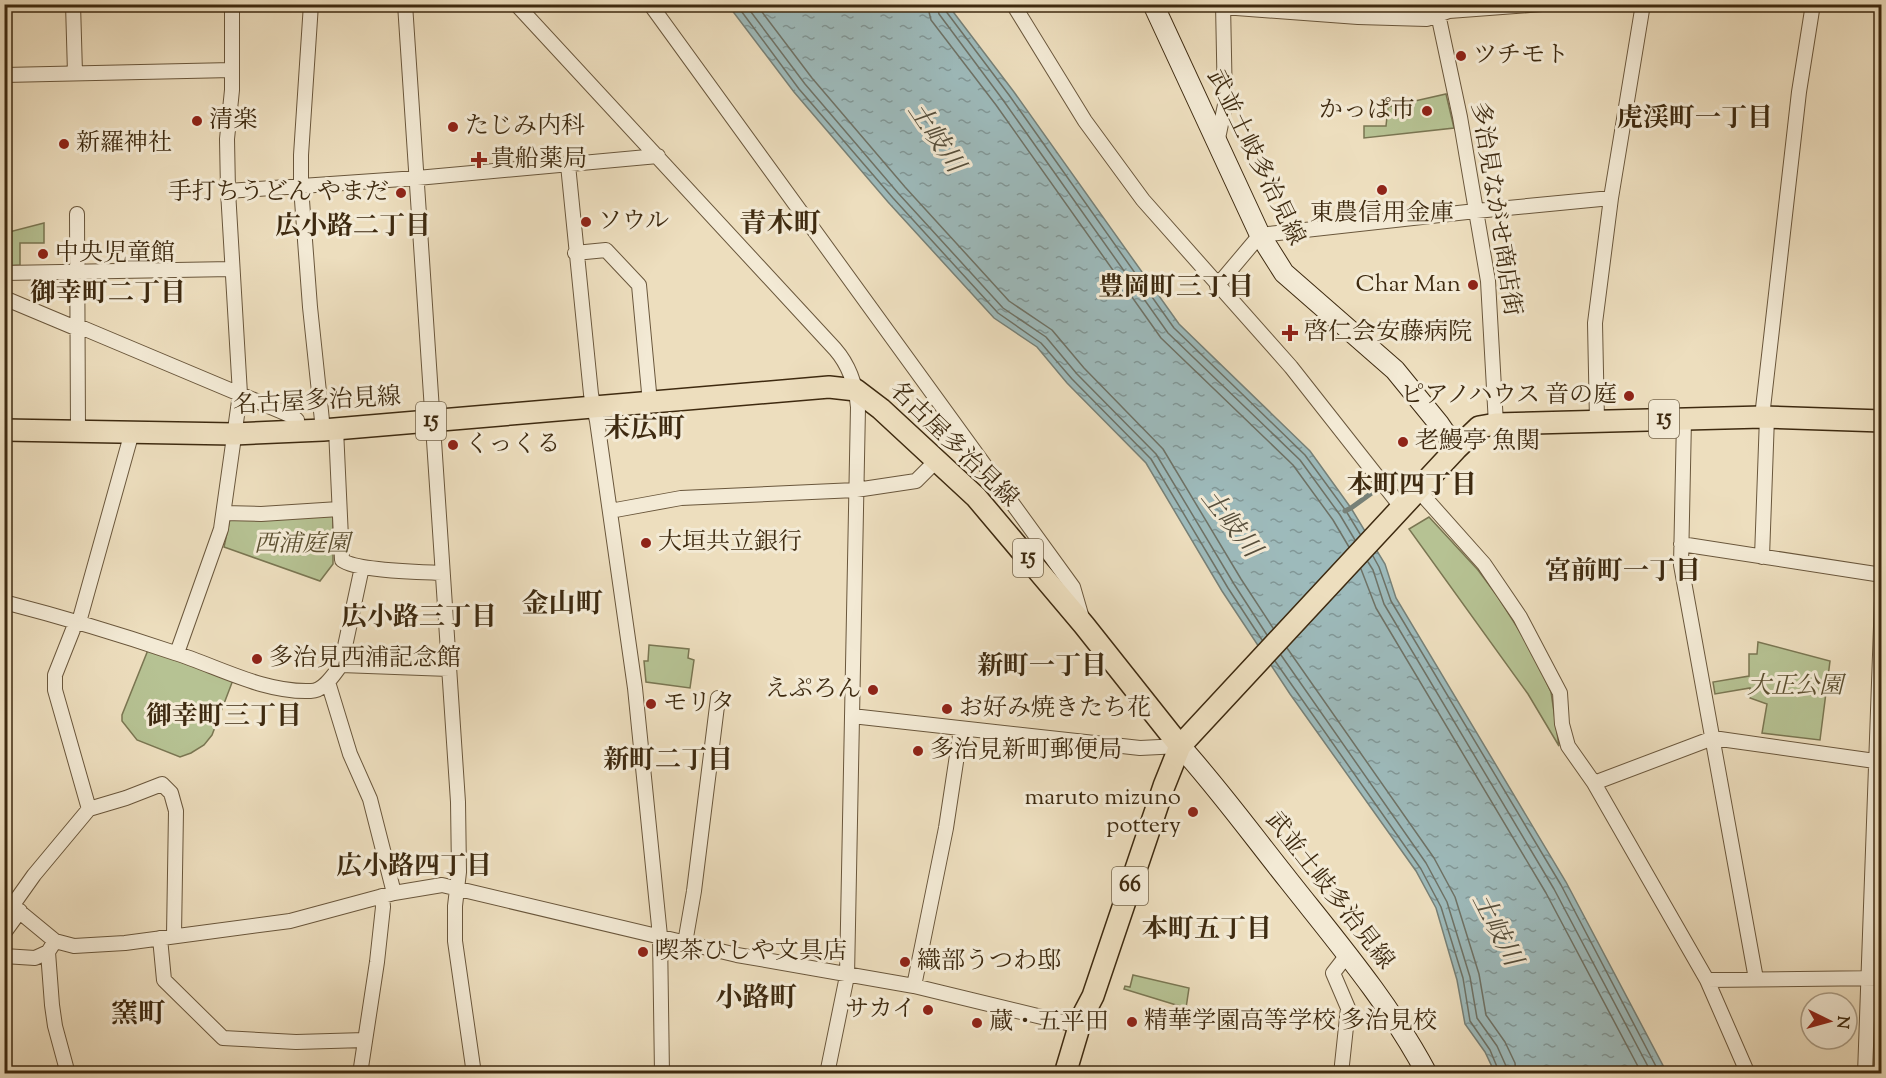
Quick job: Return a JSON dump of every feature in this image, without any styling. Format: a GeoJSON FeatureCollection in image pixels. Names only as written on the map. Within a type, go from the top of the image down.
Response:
{"type":"FeatureCollection","features":[{"type":"Feature","properties":{"kind":"main road","name":"武並土岐多治見線"},"geometry":{"type":"LineString","coordinates":[[1153,4],[1260,235],[1284,273],[1395,370],[1439,424],[1456,449]]}},
{"type":"Feature","properties":{"kind":"main road","name":"名古屋多治見線"},"geometry":{"type":"LineString","coordinates":[[4,430],[234,434],[330,430],[829,387],[856,390],[881,409],[988,510],[1180,746]]}},
{"type":"Feature","properties":{"kind":"main road","name":"15"},"geometry":{"type":"LineString","coordinates":[[1180,746],[1479,427],[1496,424],[1684,418],[1765,417],[1881,421]]}},
{"type":"Feature","properties":{"kind":"main road","name":"武並土岐多治見線"},"geometry":{"type":"LineString","coordinates":[[1180,746],[1212,780],[1347,955],[1411,1043],[1427,1074]]}},
{"type":"Feature","properties":{"kind":"main road","name":"66"},"geometry":{"type":"LineString","coordinates":[[1065,1074],[1079,1026],[1093,996],[1164,786],[1180,746]]}},
{"type":"Feature","properties":{"kind":"street"},"geometry":{"type":"LineString","coordinates":[[73,4],[75,73]]}},
{"type":"Feature","properties":{"kind":"street"},"geometry":{"type":"LineString","coordinates":[[177,653],[221,529],[240,394],[228,191],[232,4]]}},
{"type":"Feature","properties":{"kind":"street"},"geometry":{"type":"LineString","coordinates":[[311,4],[301,187],[310,307],[330,430],[342,560],[346,564],[362,567],[442,573]]}},
{"type":"Feature","properties":{"kind":"street"},"geometry":{"type":"LineString","coordinates":[[405,4],[458,802],[459,872],[456,888],[455,941],[474,1074]]}},
{"type":"Feature","properties":{"kind":"street"},"geometry":{"type":"LineString","coordinates":[[516,4],[836,349],[844,359],[856,390],[858,407],[847,976],[827,1074]]}},
{"type":"Feature","properties":{"kind":"street"},"geometry":{"type":"LineString","coordinates":[[650,4],[1073,586],[1084,626]]}},
{"type":"Feature","properties":{"kind":"street"},"geometry":{"type":"LineString","coordinates":[[1013,4],[1085,121],[1143,200],[1309,389],[1402,508]]}},
{"type":"Feature","properties":{"kind":"street"},"geometry":{"type":"LineString","coordinates":[[1217,145],[1225,105],[1223,6],[1358,17],[1427,19],[1436,8],[1449,11],[1542,4]]}},
{"type":"Feature","properties":{"kind":"street"},"geometry":{"type":"LineString","coordinates":[[1597,421],[1595,323],[1611,198],[1643,4]]}},
{"type":"Feature","properties":{"kind":"street"},"geometry":{"type":"LineString","coordinates":[[1762,557],[1765,417],[1799,92],[1813,4]]}},
{"type":"Feature","properties":{"kind":"street","name":"多治見ながせ商店街"},"geometry":{"type":"LineString","coordinates":[[1436,8],[1460,117],[1488,281],[1496,424]]}},
{"type":"Feature","properties":{"kind":"street"},"geometry":{"type":"LineString","coordinates":[[4,75],[232,70]]}},
{"type":"Feature","properties":{"kind":"street"},"geometry":{"type":"LineString","coordinates":[[228,191],[417,178],[658,156]]}},
{"type":"Feature","properties":{"kind":"street"},"geometry":{"type":"LineString","coordinates":[[568,165],[575,253],[591,394],[635,688],[660,936],[662,1074]]}},
{"type":"Feature","properties":{"kind":"street"},"geometry":{"type":"LineString","coordinates":[[1217,286],[1260,235],[1611,198]]}},
{"type":"Feature","properties":{"kind":"street"},"geometry":{"type":"LineString","coordinates":[[76,214],[78,430]]}},
{"type":"Feature","properties":{"kind":"street"},"geometry":{"type":"LineString","coordinates":[[575,253],[606,250],[639,285],[650,403]]}},
{"type":"Feature","properties":{"kind":"street"},"geometry":{"type":"LineString","coordinates":[[4,273],[232,269]]}},
{"type":"Feature","properties":{"kind":"street"},"geometry":{"type":"LineString","coordinates":[[4,298],[240,394],[297,420]]}},
{"type":"Feature","properties":{"kind":"street"},"geometry":{"type":"LineString","coordinates":[[1684,418],[1681,565],[1756,979]]}},
{"type":"Feature","properties":{"kind":"street"},"geometry":{"type":"LineString","coordinates":[[89,809],[55,690],[55,675],[74,627],[79,622],[132,432]]}},
{"type":"Feature","properties":{"kind":"street"},"geometry":{"type":"LineString","coordinates":[[610,511],[681,498],[856,490],[916,481],[937,460]]}},
{"type":"Feature","properties":{"kind":"street"},"geometry":{"type":"LineString","coordinates":[[1419,491],[1484,564],[1520,617],[1560,693],[1562,724],[1568,746],[1594,783],[1707,980],[1748,1074]]}},
{"type":"Feature","properties":{"kind":"street"},"geometry":{"type":"LineString","coordinates":[[224,513],[261,514],[339,509]]}},
{"type":"Feature","properties":{"kind":"street"},"geometry":{"type":"LineString","coordinates":[[1681,544],[1881,576]]}},
{"type":"Feature","properties":{"kind":"street"},"geometry":{"type":"LineString","coordinates":[[4,602],[79,622],[177,653],[266,686],[314,691],[328,682],[341,665],[362,567]]}},
{"type":"Feature","properties":{"kind":"street"},"geometry":{"type":"LineString","coordinates":[[1865,1074],[1875,978],[1881,599]]}},
{"type":"Feature","properties":{"kind":"street"},"geometry":{"type":"LineString","coordinates":[[341,665],[449,669]]}},
{"type":"Feature","properties":{"kind":"street"},"geometry":{"type":"LineString","coordinates":[[328,682],[350,754],[370,799],[388,895],[383,907],[360,1074]]}},
{"type":"Feature","properties":{"kind":"street"},"geometry":{"type":"LineString","coordinates":[[685,943],[694,891],[718,698]]}},
{"type":"Feature","properties":{"kind":"street"},"geometry":{"type":"LineString","coordinates":[[852,716],[1140,747],[1180,746]]}},
{"type":"Feature","properties":{"kind":"street"},"geometry":{"type":"LineString","coordinates":[[914,986],[946,828],[961,729]]}},
{"type":"Feature","properties":{"kind":"street"},"geometry":{"type":"LineString","coordinates":[[1594,783],[1713,738],[1879,761]]}},
{"type":"Feature","properties":{"kind":"street"},"geometry":{"type":"LineString","coordinates":[[4,933],[12,905],[89,809],[162,784],[171,793],[176,811],[164,980],[223,1038],[296,1042],[364,1040]]}},
{"type":"Feature","properties":{"kind":"street"},"geometry":{"type":"LineString","coordinates":[[4,956],[35,958],[51,946],[167,937],[290,921],[388,895],[442,885],[685,943],[847,976],[914,986],[1079,1026]]}},
{"type":"Feature","properties":{"kind":"street"},"geometry":{"type":"LineString","coordinates":[[12,905],[51,946],[52,1005],[68,1074]]}},
{"type":"Feature","properties":{"kind":"street"},"geometry":{"type":"LineString","coordinates":[[1341,1074],[1348,1008],[1334,973],[1347,955]]}},
{"type":"Feature","properties":{"kind":"street"},"geometry":{"type":"LineString","coordinates":[[1707,980],[1875,978]]}},
{"type":"Feature","properties":{"kind":"green space"},"geometry":{"type":"Polygon","coordinates":[[[1446,94],[1454,128],[1364,138],[1364,126],[1386,126],[1388,107],[1446,94]]]}},
{"type":"Feature","properties":{"kind":"green space"},"geometry":{"type":"Polygon","coordinates":[[[44,223],[44,243],[20,243],[20,265],[5,266],[5,233],[44,223]]]}},
{"type":"Feature","properties":{"kind":"green space","name":"西浦庭園"},"geometry":{"type":"Polygon","coordinates":[[[333,516],[333,564],[320,581],[224,547],[230,519],[333,516]]]}},
{"type":"Feature","properties":{"kind":"green space"},"geometry":{"type":"Polygon","coordinates":[[[1429,517],[1478,570],[1531,649],[1551,692],[1559,746],[1528,694],[1409,529],[1429,517]]]}},
{"type":"Feature","properties":{"kind":"green space","name":"大正公園"},"geometry":{"type":"Polygon","coordinates":[[[1758,642],[1830,661],[1820,740],[1762,733],[1767,704],[1750,698],[1750,688],[1715,694],[1713,682],[1749,676],[1749,654],[1757,654],[1758,642]]]}},
{"type":"Feature","properties":{"kind":"green space"},"geometry":{"type":"Polygon","coordinates":[[[649,645],[689,649],[688,658],[694,660],[690,688],[646,682],[644,661],[648,661],[649,645]]]}},
{"type":"Feature","properties":{"kind":"green space"},"geometry":{"type":"Polygon","coordinates":[[[148,650],[233,680],[212,735],[204,745],[180,757],[137,740],[122,721],[122,715],[148,650]]]}},
{"type":"Feature","properties":{"kind":"green space"},"geometry":{"type":"Polygon","coordinates":[[[1133,975],[1189,988],[1186,1008],[1124,989],[1125,986],[1130,987],[1133,975]]]}},
{"type":"Feature","properties":{"kind":"water","name":"土岐川"},"geometry":{"type":"Polygon","coordinates":[[[728,5],[948,5],[1014,92],[1179,324],[1310,451],[1351,508],[1385,564],[1396,598],[1566,882],[1667,1073],[1495,1073],[1485,1052],[1465,1024],[1457,980],[1436,908],[1416,871],[1290,694],[1222,591],[1146,463],[1067,383],[1037,347],[994,318],[888,202],[794,92],[728,5]]]}},
{"type":"Feature","properties":{"kind":"waterway"},"geometry":{"type":"LineString","coordinates":[[1345,511],[1373,492]]}},
{"type":"Feature","properties":{"kind":"place","name":"ツチモト"},"geometry":{"type":"Point","coordinates":[1461,56]}},
{"type":"Feature","properties":{"kind":"place","name":"かっぱ市"},"geometry":{"type":"Point","coordinates":[1427,111]}},
{"type":"Feature","properties":{"kind":"place","name":"清楽"},"geometry":{"type":"Point","coordinates":[197,121]}},
{"type":"Feature","properties":{"kind":"place","name":"たじみ内科"},"geometry":{"type":"Point","coordinates":[453,127]}},
{"type":"Feature","properties":{"kind":"place","name":"新羅神社"},"geometry":{"type":"Point","coordinates":[64,144]}},
{"type":"Feature","properties":{"kind":"place","name":"貴船薬局"},"geometry":{"type":"Point","coordinates":[479,160]}},
{"type":"Feature","properties":{"kind":"place","name":"東農信用金庫"},"geometry":{"type":"Point","coordinates":[1382,190]}},
{"type":"Feature","properties":{"kind":"place","name":"手打ちうどん やまだ"},"geometry":{"type":"Point","coordinates":[401,193]}},
{"type":"Feature","properties":{"kind":"place","name":"ソウル"},"geometry":{"type":"Point","coordinates":[586,222]}},
{"type":"Feature","properties":{"kind":"place","name":"中央児童館"},"geometry":{"type":"Point","coordinates":[43,254]}},
{"type":"Feature","properties":{"kind":"place","name":"Char Man"},"geometry":{"type":"Point","coordinates":[1473,285]}},
{"type":"Feature","properties":{"kind":"place","name":"啓仁会安藤病院"},"geometry":{"type":"Point","coordinates":[1290,333]}},
{"type":"Feature","properties":{"kind":"place","name":"ピアノハウス 音の庭"},"geometry":{"type":"Point","coordinates":[1629,396]}},
{"type":"Feature","properties":{"kind":"place","name":"老鰻亭 魚関"},"geometry":{"type":"Point","coordinates":[1403,442]}},
{"type":"Feature","properties":{"kind":"place","name":"くっくる"},"geometry":{"type":"Point","coordinates":[453,445]}},
{"type":"Feature","properties":{"kind":"place","name":"大垣共立銀行"},"geometry":{"type":"Point","coordinates":[646,543]}},
{"type":"Feature","properties":{"kind":"place","name":"多治見西浦記念館"},"geometry":{"type":"Point","coordinates":[257,659]}},
{"type":"Feature","properties":{"kind":"place","name":"えぷろん"},"geometry":{"type":"Point","coordinates":[873,690]}},
{"type":"Feature","properties":{"kind":"place","name":"モリタ"},"geometry":{"type":"Point","coordinates":[651,704]}},
{"type":"Feature","properties":{"kind":"place","name":"お好み焼きたち花"},"geometry":{"type":"Point","coordinates":[947,709]}},
{"type":"Feature","properties":{"kind":"place","name":"多治見新町郵便局"},"geometry":{"type":"Point","coordinates":[918,751]}},
{"type":"Feature","properties":{"kind":"place","name":"maruto mizuno pottery"},"geometry":{"type":"Point","coordinates":[1193,812]}},
{"type":"Feature","properties":{"kind":"place","name":"喫茶ひしや文具店"},"geometry":{"type":"Point","coordinates":[643,952]}},
{"type":"Feature","properties":{"kind":"place","name":"織部うつわ邸"},"geometry":{"type":"Point","coordinates":[905,962]}},
{"type":"Feature","properties":{"kind":"place","name":"サカイ"},"geometry":{"type":"Point","coordinates":[928,1010]}},
{"type":"Feature","properties":{"kind":"place","name":"精華学園高等学校 多治見校"},"geometry":{"type":"Point","coordinates":[1132,1022]}},
{"type":"Feature","properties":{"kind":"place","name":"蔵・五平田"},"geometry":{"type":"Point","coordinates":[977,1023]}},
{"type":"Feature","properties":{"kind":"district","name":"虎渓町一丁目"},"geometry":{"type":"Point","coordinates":[1695,119]}},
{"type":"Feature","properties":{"kind":"district","name":"青木町"},"geometry":{"type":"Point","coordinates":[780,225]}},
{"type":"Feature","properties":{"kind":"district","name":"広小路二丁目"},"geometry":{"type":"Point","coordinates":[353,227]}},
{"type":"Feature","properties":{"kind":"district","name":"豊岡町三丁目"},"geometry":{"type":"Point","coordinates":[1176,288]}},
{"type":"Feature","properties":{"kind":"district","name":"御幸町二丁目"},"geometry":{"type":"Point","coordinates":[108,294]}},
{"type":"Feature","properties":{"kind":"district","name":"末広町"},"geometry":{"type":"Point","coordinates":[644,430]}},
{"type":"Feature","properties":{"kind":"district","name":"本町四丁目"},"geometry":{"type":"Point","coordinates":[1412,486]}},
{"type":"Feature","properties":{"kind":"district","name":"宮前町一丁目"},"geometry":{"type":"Point","coordinates":[1623,572]}},
{"type":"Feature","properties":{"kind":"district","name":"金山町"},"geometry":{"type":"Point","coordinates":[562,605]}},
{"type":"Feature","properties":{"kind":"district","name":"広小路三丁目"},"geometry":{"type":"Point","coordinates":[419,618]}},
{"type":"Feature","properties":{"kind":"district","name":"新町一丁目"},"geometry":{"type":"Point","coordinates":[1042,667]}},
{"type":"Feature","properties":{"kind":"district","name":"御幸町三丁目"},"geometry":{"type":"Point","coordinates":[224,717]}},
{"type":"Feature","properties":{"kind":"district","name":"新町二丁目"},"geometry":{"type":"Point","coordinates":[668,761]}},
{"type":"Feature","properties":{"kind":"district","name":"広小路四丁目"},"geometry":{"type":"Point","coordinates":[414,867]}},
{"type":"Feature","properties":{"kind":"district","name":"本町五丁目"},"geometry":{"type":"Point","coordinates":[1207,930]}},
{"type":"Feature","properties":{"kind":"district","name":"小路町"},"geometry":{"type":"Point","coordinates":[756,999]}},
{"type":"Feature","properties":{"kind":"district","name":"窯町"},"geometry":{"type":"Point","coordinates":[138,1015]}}]}
